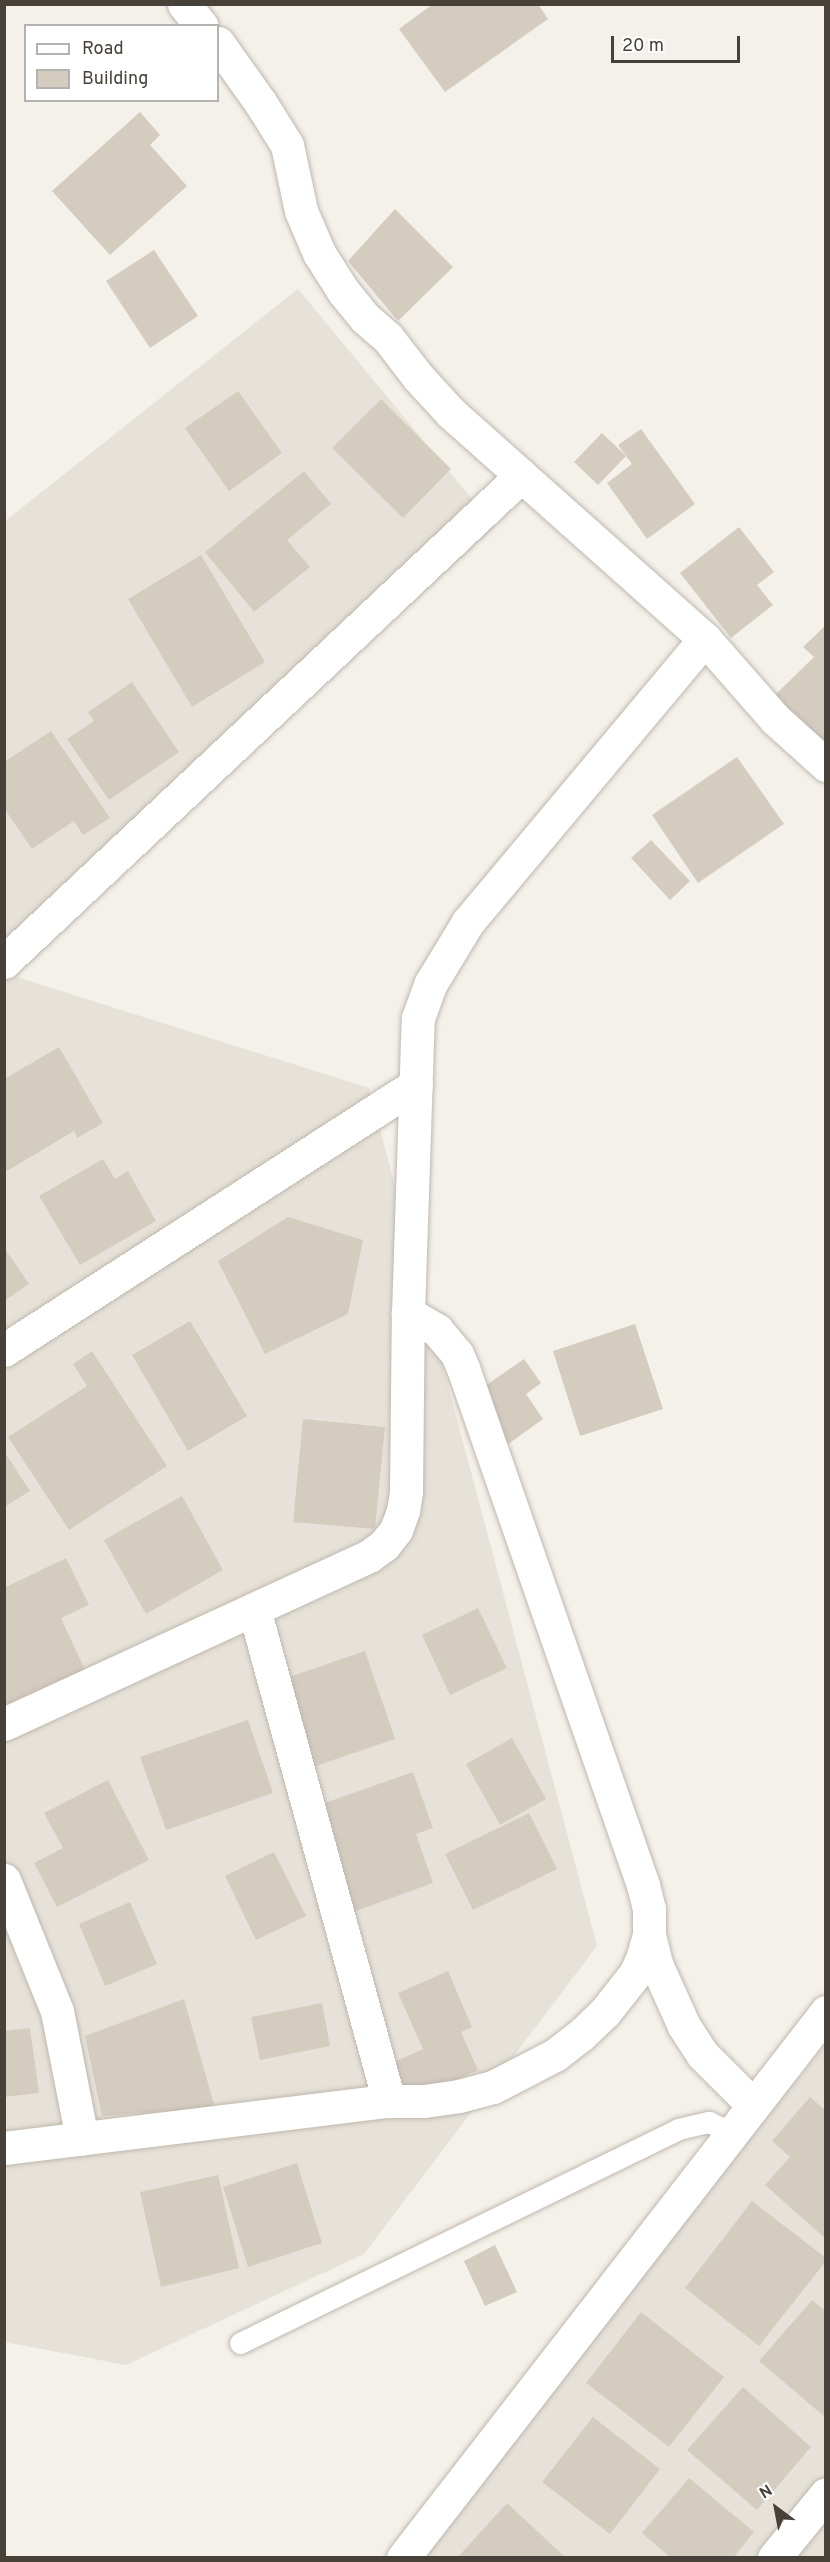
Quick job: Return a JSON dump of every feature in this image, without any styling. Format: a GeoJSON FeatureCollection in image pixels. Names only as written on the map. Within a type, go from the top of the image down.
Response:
{"type":"FeatureCollection","features":[{"type":"Feature","properties":{"kind":"street"},"geometry":{"type":"LineString","coordinates":[[184,4],[200,24]]}},
{"type":"Feature","properties":{"kind":"street"},"geometry":{"type":"LineString","coordinates":[[219,44],[287,145],[301,211],[319,253],[343,291],[365,318],[388,338],[418,377],[451,413],[705,639],[775,719],[825,765]]}},
{"type":"Feature","properties":{"kind":"street"},"geometry":{"type":"LineString","coordinates":[[4,962],[521,476]]}},
{"type":"Feature","properties":{"kind":"street"},"geometry":{"type":"LineString","coordinates":[[4,1724],[369,1557],[384,1545],[396,1530],[404,1511],[406,1491],[408,1313],[418,1017],[431,982],[448,951],[468,922],[705,639]]}},
{"type":"Feature","properties":{"kind":"street"},"geometry":{"type":"LineString","coordinates":[[4,1350],[416,1084]]}},
{"type":"Feature","properties":{"kind":"street"},"geometry":{"type":"LineString","coordinates":[[408,1313],[437,1330],[457,1354],[463,1368],[643,1885],[649,1909],[649,1935],[657,1966],[684,2026],[708,2061],[753,2105]]}},
{"type":"Feature","properties":{"kind":"street"},"geometry":{"type":"LineString","coordinates":[[254,1609],[389,2101]]}},
{"type":"Feature","properties":{"kind":"street"},"geometry":{"type":"LineString","coordinates":[[4,1880],[57,2012],[82,2139]]}},
{"type":"Feature","properties":{"kind":"street"},"geometry":{"type":"LineString","coordinates":[[4,2148],[389,2101],[424,2101],[482,2090],[525,2073],[555,2055],[605,2012],[625,1987],[642,1959],[649,1935]]}},
{"type":"Feature","properties":{"kind":"street"},"geometry":{"type":"LineString","coordinates":[[403,2558],[825,2012]]}},
{"type":"Feature","properties":{"kind":"street"},"geometry":{"type":"LineString","coordinates":[[774,2558],[825,2494]]}},
{"type":"Feature","properties":{"kind":"lane"},"geometry":{"type":"LineString","coordinates":[[240,2343],[678,2129],[709,2122],[732,2133]]}},
{"type":"Feature","properties":{"kind":"shaded area"},"geometry":{"type":"Polygon","coordinates":[[[298,289],[495,527],[5,972],[5,521],[298,289]]]}},
{"type":"Feature","properties":{"kind":"shaded area"},"geometry":{"type":"Polygon","coordinates":[[[4,973],[369,1088],[597,1946],[364,2254],[126,2365],[5,2342],[4,973]]]}},
{"type":"Feature","properties":{"kind":"shaded area"},"geometry":{"type":"Polygon","coordinates":[[[825,2045],[825,2557],[412,2557],[825,2045]]]}},
{"type":"Feature","properties":{"kind":"building"},"geometry":{"type":"Polygon","coordinates":[[[433,4],[538,4],[548,19],[445,92],[399,29],[433,4]]]}},
{"type":"Feature","properties":{"kind":"building"},"geometry":{"type":"Polygon","coordinates":[[[140,112],[160,135],[150,145],[187,186],[110,255],[52,191],[140,112]]]}},
{"type":"Feature","properties":{"kind":"building"},"geometry":{"type":"Polygon","coordinates":[[[395,209],[453,267],[398,321],[348,261],[395,209]]]}},
{"type":"Feature","properties":{"kind":"building"},"geometry":{"type":"Polygon","coordinates":[[[154,250],[198,316],[150,348],[106,281],[154,250]]]}},
{"type":"Feature","properties":{"kind":"building"},"geometry":{"type":"Polygon","coordinates":[[[238,391],[282,453],[229,491],[185,428],[238,391]]]}},
{"type":"Feature","properties":{"kind":"building"},"geometry":{"type":"Polygon","coordinates":[[[381,399],[451,469],[403,518],[332,448],[381,399]]]}},
{"type":"Feature","properties":{"kind":"building"},"geometry":{"type":"Polygon","coordinates":[[[641,429],[695,504],[647,539],[607,483],[632,464],[618,445],[641,429]]]}},
{"type":"Feature","properties":{"kind":"building"},"geometry":{"type":"Polygon","coordinates":[[[602,433],[626,456],[598,485],[574,462],[602,433]]]}},
{"type":"Feature","properties":{"kind":"building"},"geometry":{"type":"Polygon","coordinates":[[[304,471],[331,504],[287,540],[310,567],[254,612],[205,552],[304,471]]]}},
{"type":"Feature","properties":{"kind":"building"},"geometry":{"type":"Polygon","coordinates":[[[739,527],[774,572],[757,585],[773,605],[731,638],[680,573],[739,527]]]}},
{"type":"Feature","properties":{"kind":"building"},"geometry":{"type":"Polygon","coordinates":[[[201,555],[265,662],[192,707],[128,599],[201,555]]]}},
{"type":"Feature","properties":{"kind":"building"},"geometry":{"type":"Polygon","coordinates":[[[826,625],[826,749],[773,697],[814,657],[803,647],[826,625]]]}},
{"type":"Feature","properties":{"kind":"building"},"geometry":{"type":"Polygon","coordinates":[[[132,682],[179,752],[109,800],[67,739],[94,721],[88,712],[132,682]]]}},
{"type":"Feature","properties":{"kind":"building"},"geometry":{"type":"Polygon","coordinates":[[[51,731],[110,818],[83,835],[74,821],[32,849],[4,808],[4,762],[51,731]]]}},
{"type":"Feature","properties":{"kind":"building"},"geometry":{"type":"Polygon","coordinates":[[[737,757],[784,824],[698,883],[652,815],[737,757]]]}},
{"type":"Feature","properties":{"kind":"building"},"geometry":{"type":"Polygon","coordinates":[[[651,840],[690,881],[670,900],[631,858],[651,840]]]}},
{"type":"Feature","properties":{"kind":"building"},"geometry":{"type":"Polygon","coordinates":[[[59,1047],[103,1123],[77,1138],[74,1131],[7,1171],[4,1166],[4,1079],[59,1047]]]}},
{"type":"Feature","properties":{"kind":"building"},"geometry":{"type":"Polygon","coordinates":[[[103,1159],[115,1179],[128,1171],[156,1221],[80,1265],[39,1196],[103,1159]]]}},
{"type":"Feature","properties":{"kind":"building"},"geometry":{"type":"Polygon","coordinates":[[[288,1217],[363,1240],[348,1314],[265,1354],[218,1261],[288,1217]]]}},
{"type":"Feature","properties":{"kind":"building"},"geometry":{"type":"Polygon","coordinates":[[[4,1247],[29,1284],[4,1301],[4,1247]]]}},
{"type":"Feature","properties":{"kind":"building"},"geometry":{"type":"Polygon","coordinates":[[[190,1321],[247,1416],[188,1451],[132,1355],[190,1321]]]}},
{"type":"Feature","properties":{"kind":"building"},"geometry":{"type":"Polygon","coordinates":[[[635,1324],[663,1409],[580,1436],[553,1351],[635,1324]]]}},
{"type":"Feature","properties":{"kind":"building"},"geometry":{"type":"Polygon","coordinates":[[[92,1351],[167,1466],[69,1530],[8,1437],[87,1386],[73,1364],[92,1351]]]}},
{"type":"Feature","properties":{"kind":"building"},"geometry":{"type":"Polygon","coordinates":[[[524,1359],[541,1383],[526,1394],[543,1419],[504,1447],[482,1388],[524,1359]]]}},
{"type":"Feature","properties":{"kind":"building"},"geometry":{"type":"Polygon","coordinates":[[[303,1419],[385,1427],[375,1529],[293,1522],[303,1419]]]}},
{"type":"Feature","properties":{"kind":"building"},"geometry":{"type":"Polygon","coordinates":[[[4,1451],[30,1491],[4,1507],[4,1451]]]}},
{"type":"Feature","properties":{"kind":"building"},"geometry":{"type":"Polygon","coordinates":[[[182,1496],[223,1570],[146,1614],[104,1540],[182,1496]]]}},
{"type":"Feature","properties":{"kind":"building"},"geometry":{"type":"Polygon","coordinates":[[[66,1558],[89,1605],[61,1618],[85,1670],[4,1706],[4,1588],[66,1558]]]}},
{"type":"Feature","properties":{"kind":"building"},"geometry":{"type":"Polygon","coordinates":[[[478,1608],[507,1668],[450,1695],[422,1635],[478,1608]]]}},
{"type":"Feature","properties":{"kind":"building"},"geometry":{"type":"Polygon","coordinates":[[[365,1651],[395,1739],[307,1769],[277,1681],[365,1651]]]}},
{"type":"Feature","properties":{"kind":"building"},"geometry":{"type":"Polygon","coordinates":[[[248,1720],[273,1793],[166,1830],[140,1757],[248,1720]]]}},
{"type":"Feature","properties":{"kind":"building"},"geometry":{"type":"Polygon","coordinates":[[[512,1738],[546,1799],[500,1825],[466,1764],[512,1738]]]}},
{"type":"Feature","properties":{"kind":"building"},"geometry":{"type":"Polygon","coordinates":[[[413,1772],[433,1828],[416,1834],[433,1883],[353,1912],[316,1806],[413,1772]]]}},
{"type":"Feature","properties":{"kind":"building"},"geometry":{"type":"Polygon","coordinates":[[[108,1780],[149,1860],[57,1907],[34,1863],[63,1848],[44,1813],[108,1780]]]}},
{"type":"Feature","properties":{"kind":"building"},"geometry":{"type":"Polygon","coordinates":[[[529,1813],[557,1869],[473,1910],[445,1854],[529,1813]]]}},
{"type":"Feature","properties":{"kind":"building"},"geometry":{"type":"Polygon","coordinates":[[[274,1852],[306,1916],[256,1940],[225,1876],[274,1852]]]}},
{"type":"Feature","properties":{"kind":"building"},"geometry":{"type":"Polygon","coordinates":[[[130,1902],[157,1964],[105,1986],[79,1924],[130,1902]]]}},
{"type":"Feature","properties":{"kind":"building"},"geometry":{"type":"Polygon","coordinates":[[[448,1971],[472,2027],[461,2032],[478,2070],[407,2102],[390,2064],[423,2049],[398,1993],[448,1971]]]}},
{"type":"Feature","properties":{"kind":"building"},"geometry":{"type":"Polygon","coordinates":[[[184,1999],[215,2108],[102,2116],[85,2036],[184,1999]]]}},
{"type":"Feature","properties":{"kind":"building"},"geometry":{"type":"Polygon","coordinates":[[[322,2003],[330,2046],[260,2060],[251,2017],[322,2003]]]}},
{"type":"Feature","properties":{"kind":"building"},"geometry":{"type":"Polygon","coordinates":[[[30,2028],[39,2093],[4,2097],[4,2031],[30,2028]]]}},
{"type":"Feature","properties":{"kind":"building"},"geometry":{"type":"Polygon","coordinates":[[[810,2097],[826,2111],[826,2239],[765,2185],[790,2157],[772,2141],[810,2097]]]}},
{"type":"Feature","properties":{"kind":"building"},"geometry":{"type":"Polygon","coordinates":[[[297,2163],[322,2243],[248,2267],[223,2187],[297,2163]]]}},
{"type":"Feature","properties":{"kind":"building"},"geometry":{"type":"Polygon","coordinates":[[[218,2175],[239,2268],[161,2287],[140,2192],[218,2175]]]}},
{"type":"Feature","properties":{"kind":"building"},"geometry":{"type":"Polygon","coordinates":[[[752,2201],[826,2258],[826,2261],[759,2346],[685,2288],[752,2201]]]}},
{"type":"Feature","properties":{"kind":"building"},"geometry":{"type":"Polygon","coordinates":[[[495,2245],[517,2292],[485,2306],[464,2261],[495,2245]]]}},
{"type":"Feature","properties":{"kind":"building"},"geometry":{"type":"Polygon","coordinates":[[[812,2300],[826,2311],[826,2418],[759,2361],[812,2300]]]}},
{"type":"Feature","properties":{"kind":"building"},"geometry":{"type":"Polygon","coordinates":[[[641,2312],[724,2377],[669,2447],[586,2383],[641,2312]]]}},
{"type":"Feature","properties":{"kind":"building"},"geometry":{"type":"Polygon","coordinates":[[[743,2387],[811,2447],[757,2510],[687,2450],[743,2387]]]}},
{"type":"Feature","properties":{"kind":"building"},"geometry":{"type":"Polygon","coordinates":[[[593,2417],[660,2469],[610,2534],[542,2482],[593,2417]]]}},
{"type":"Feature","properties":{"kind":"building"},"geometry":{"type":"Polygon","coordinates":[[[689,2478],[754,2532],[733,2558],[671,2558],[642,2533],[689,2478]]]}},
{"type":"Feature","properties":{"kind":"building"},"geometry":{"type":"Polygon","coordinates":[[[507,2503],[566,2558],[457,2558],[507,2503]]]}}]}
